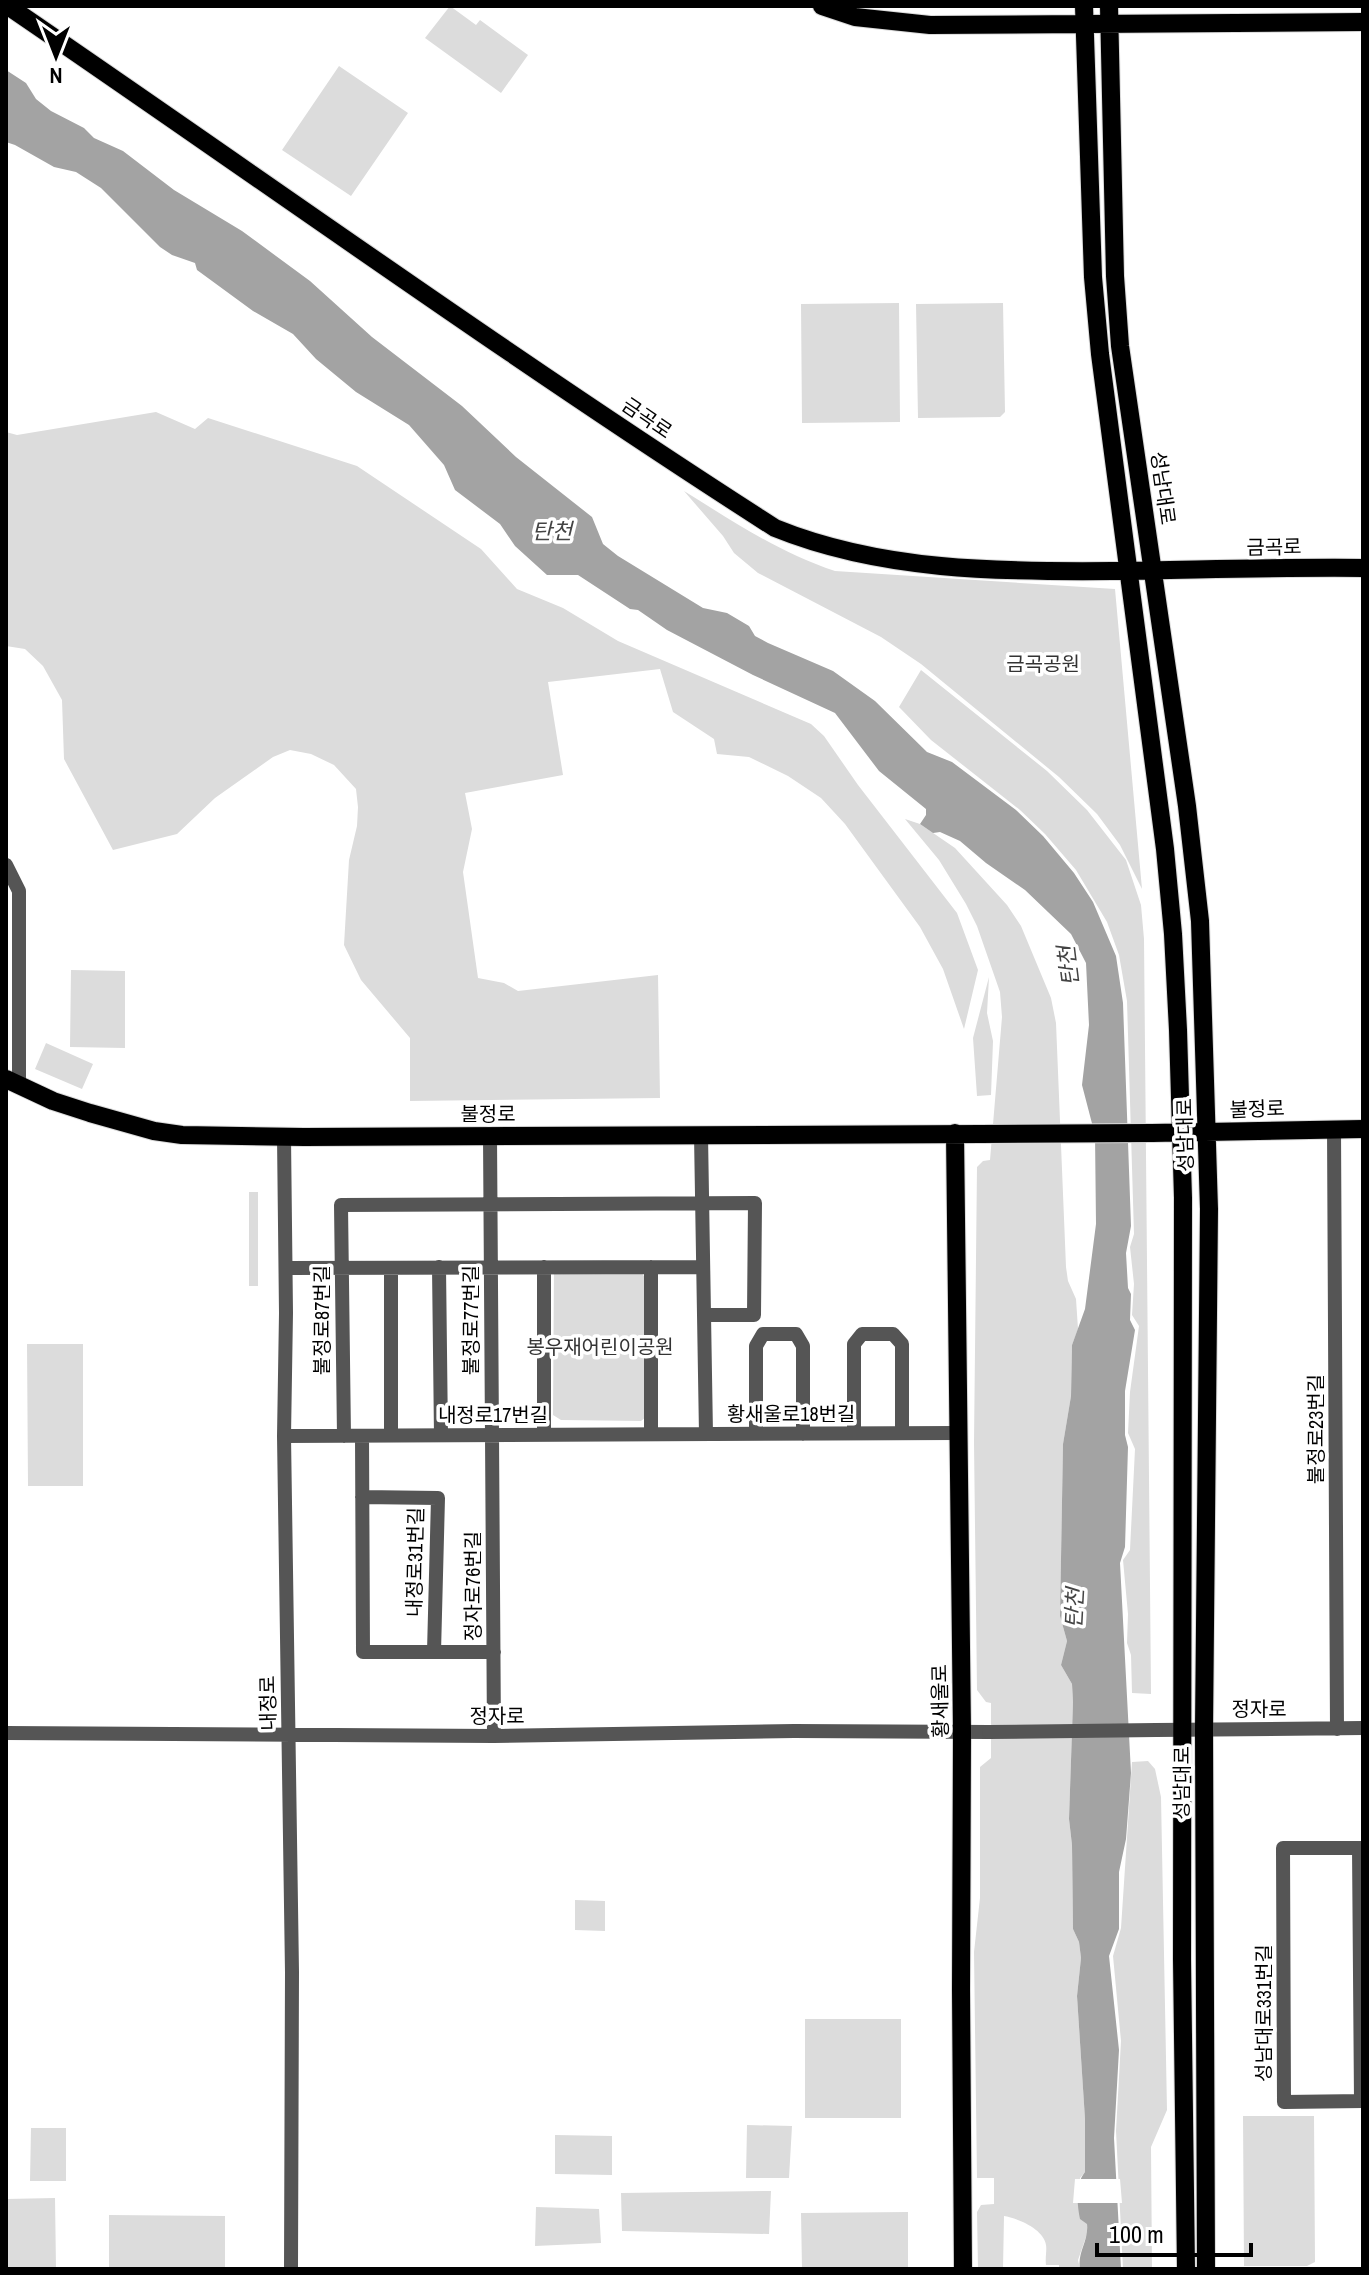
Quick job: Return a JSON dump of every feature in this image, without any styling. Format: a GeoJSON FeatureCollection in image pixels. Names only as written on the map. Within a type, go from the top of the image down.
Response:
{"type":"FeatureCollection","features":[{"type":"Feature","properties":{"kind":"main road","name":"금곡로"},"geometry":{"type":"LineString","coordinates":[[8,6],[424,295],[775,528],[824,547],[896,560],[1003,572],[1363,568]]}},
{"type":"Feature","properties":{"kind":"main road"},"geometry":{"type":"LineString","coordinates":[[822,6],[855,17],[930,25],[1084,14],[1363,22]]}},
{"type":"Feature","properties":{"kind":"main road","name":"성남대로"},"geometry":{"type":"LineString","coordinates":[[1084,14],[1093,277],[1100,354],[1165,849],[1173,934],[1181,1132],[1184,1522],[1181,1730],[1186,2269]]}},
{"type":"Feature","properties":{"kind":"main road","name":"성남대로"},"geometry":{"type":"LineString","coordinates":[[1109,15],[1119,332],[1187,806],[1200,921],[1209,1225],[1204,1730],[1206,2269]]}},
{"type":"Feature","properties":{"kind":"main road","name":"불정로"},"geometry":{"type":"LineString","coordinates":[[13,1082],[53,1101],[154,1131],[182,1135],[981,1134],[1363,1129]]}},
{"type":"Feature","properties":{"kind":"main road","name":"황새울로"},"geometry":{"type":"LineString","coordinates":[[955,1133],[962,1732],[963,2269]]}},
{"type":"Feature","properties":{"kind":"street"},"geometry":{"type":"LineString","coordinates":[[6,865],[19,891],[13,1082]]}},
{"type":"Feature","properties":{"kind":"street","name":"불정로23번길"},"geometry":{"type":"LineString","coordinates":[[1334,1128],[1337,1729]]}},
{"type":"Feature","properties":{"kind":"street"},"geometry":{"type":"LineString","coordinates":[[701,1135],[706,1434]]}},
{"type":"Feature","properties":{"kind":"street","name":"불정로77번길"},"geometry":{"type":"LineString","coordinates":[[490,1136],[492,1435]]}},
{"type":"Feature","properties":{"kind":"street","name":"내정로"},"geometry":{"type":"LineString","coordinates":[[284,1137],[284,1436],[292,1972],[291,2269]]}},
{"type":"Feature","properties":{"kind":"street"},"geometry":{"type":"LineString","coordinates":[[490,1204],[755,1203],[754,1315],[704,1315]]}},
{"type":"Feature","properties":{"kind":"street","name":"불정로87번길"},"geometry":{"type":"LineString","coordinates":[[344,1436],[341,1205],[490,1204]]}},
{"type":"Feature","properties":{"kind":"street"},"geometry":{"type":"LineString","coordinates":[[439,1267],[441,1435]]}},
{"type":"Feature","properties":{"kind":"street"},"geometry":{"type":"LineString","coordinates":[[544,1267],[544,1435]]}},
{"type":"Feature","properties":{"kind":"street"},"geometry":{"type":"LineString","coordinates":[[651,1267],[651,1434]]}},
{"type":"Feature","properties":{"kind":"street"},"geometry":{"type":"LineString","coordinates":[[286,1268],[703,1267]]}},
{"type":"Feature","properties":{"kind":"street"},"geometry":{"type":"LineString","coordinates":[[391,1268],[391,1435]]}},
{"type":"Feature","properties":{"kind":"street"},"geometry":{"type":"LineString","coordinates":[[756,1434],[756,1346],[763,1334],[796,1334],[803,1346],[803,1434]]}},
{"type":"Feature","properties":{"kind":"street"},"geometry":{"type":"LineString","coordinates":[[854,1433],[854,1344],[862,1334],[893,1334],[902,1344],[902,1433]]}},
{"type":"Feature","properties":{"kind":"street","name":"황새울로18번길"},"geometry":{"type":"LineString","coordinates":[[625,1434],[957,1433]]}},
{"type":"Feature","properties":{"kind":"street","name":"내정로17번길"},"geometry":{"type":"LineString","coordinates":[[284,1436],[625,1434]]}},
{"type":"Feature","properties":{"kind":"street","name":"정자로76번길"},"geometry":{"type":"LineString","coordinates":[[492,1435],[494,1736]]}},
{"type":"Feature","properties":{"kind":"street"},"geometry":{"type":"LineString","coordinates":[[362,1436],[363,1652],[494,1652]]}},
{"type":"Feature","properties":{"kind":"street","name":"내정로31번길"},"geometry":{"type":"LineString","coordinates":[[362,1497],[438,1498],[434,1652]]}},
{"type":"Feature","properties":{"kind":"street","name":"정자로"},"geometry":{"type":"LineString","coordinates":[[6,1733],[494,1736],[1363,1728]]}},
{"type":"Feature","properties":{"kind":"street","name":"성남대로331번길"},"geometry":{"type":"LineString","coordinates":[[1283,1848],[1361,1848],[1362,2101],[1284,2102],[1283,1848]]}},
{"type":"Feature","properties":{"kind":"green space"},"geometry":{"type":"Polygon","coordinates":[[[450,6],[476,25],[480,20],[528,55],[501,93],[425,38],[450,6]]]}},
{"type":"Feature","properties":{"kind":"green space"},"geometry":{"type":"Polygon","coordinates":[[[339,66],[408,113],[351,196],[282,150],[339,66]]]}},
{"type":"Feature","properties":{"kind":"green space"},"geometry":{"type":"Polygon","coordinates":[[[899,303],[900,422],[802,423],[801,304],[899,303]]]}},
{"type":"Feature","properties":{"kind":"green space"},"geometry":{"type":"Polygon","coordinates":[[[1003,303],[1005,412],[1000,417],[918,418],[916,304],[1003,303]]]}},
{"type":"Feature","properties":{"kind":"green space"},"geometry":{"type":"Polygon","coordinates":[[[156,412],[195,429],[208,418],[357,466],[481,549],[517,589],[563,608],[618,641],[811,724],[824,736],[957,913],[978,970],[964,1029],[943,969],[920,927],[845,824],[821,798],[788,776],[749,757],[717,754],[714,739],[673,712],[660,669],[548,682],[563,775],[465,793],[472,829],[463,872],[478,978],[504,983],[518,991],[658,975],[660,1098],[410,1101],[410,1038],[361,980],[344,945],[349,860],[357,826],[356,789],[334,765],[311,754],[290,750],[273,757],[215,798],[177,834],[113,850],[64,759],[62,700],[43,666],[25,649],[6,646],[6,432],[17,435],[156,412]]]}},
{"type":"Feature","properties":{"kind":"green space","name":"금곡공원"},"geometry":{"type":"Polygon","coordinates":[[[684,491],[776,546],[835,571],[1115,589],[1142,889],[1120,845],[1097,814],[1059,777],[921,664],[881,637],[758,573],[734,553],[684,491]]]}},
{"type":"Feature","properties":{"kind":"green space"},"geometry":{"type":"Polygon","coordinates":[[[921,670],[1047,771],[1087,810],[1126,860],[1141,905],[1144,939],[1151,1694],[1132,1693],[1123,1560],[1130,1550],[1135,1449],[1128,1433],[1139,1326],[1132,1315],[1134,1284],[1130,1247],[1134,1234],[1127,1001],[1119,955],[1107,922],[1076,870],[1045,834],[1020,810],[931,740],[899,707],[921,670]]]}},
{"type":"Feature","properties":{"kind":"green space"},"geometry":{"type":"Polygon","coordinates":[[[905,819],[920,824],[955,848],[1007,905],[1021,926],[1051,998],[1056,1023],[1066,1267],[1076,1299],[1078,1329],[1072,1345],[1071,1396],[1063,1444],[1060,1616],[1067,1641],[1061,1665],[1072,1684],[1069,1819],[1073,1929],[1081,1958],[1077,1996],[1085,2119],[1085,2172],[1080,2178],[1088,2231],[1078,2260],[1080,2269],[1059,2269],[1059,2265],[1046,2265],[1046,2245],[1040,2234],[1022,2222],[1004,2216],[1003,2269],[978,2269],[977,2212],[981,2205],[994,2204],[994,2178],[977,2178],[974,1952],[980,1898],[980,1767],[991,1758],[991,1703],[986,1702],[977,1690],[974,1443],[977,1167],[983,1161],[990,1160],[1002,1017],[1000,992],[977,926],[939,860],[905,819]]]}},
{"type":"Feature","properties":{"kind":"green space"},"geometry":{"type":"Polygon","coordinates":[[[71,970],[125,971],[125,1048],[70,1047],[71,970]]]}},
{"type":"Feature","properties":{"kind":"green space"},"geometry":{"type":"Polygon","coordinates":[[[989,977],[987,1013],[993,1041],[991,1095],[977,1096],[973,1038],[989,977]]]}},
{"type":"Feature","properties":{"kind":"green space"},"geometry":{"type":"Polygon","coordinates":[[[46,1043],[93,1064],[82,1089],[35,1069],[46,1043]]]}},
{"type":"Feature","properties":{"kind":"green space"},"geometry":{"type":"Polygon","coordinates":[[[249,1192],[258,1192],[258,1286],[249,1286],[249,1192]]]}},
{"type":"Feature","properties":{"kind":"green space","name":"봉우재어린이공원"},"geometry":{"type":"Polygon","coordinates":[[[554,1267],[641,1272],[646,1279],[646,1417],[641,1421],[561,1420],[553,1415],[554,1267]]]}},
{"type":"Feature","properties":{"kind":"green space"},"geometry":{"type":"Polygon","coordinates":[[[27,1344],[83,1344],[83,1486],[28,1486],[27,1344]]]}},
{"type":"Feature","properties":{"kind":"green space"},"geometry":{"type":"Polygon","coordinates":[[[1148,1761],[1155,1769],[1161,1797],[1167,2110],[1151,2147],[1152,2269],[1123,2269],[1116,2131],[1121,2041],[1113,1956],[1121,1928],[1132,1762],[1148,1761]]]}},
{"type":"Feature","properties":{"kind":"green space"},"geometry":{"type":"Polygon","coordinates":[[[575,1900],[605,1901],[605,1931],[575,1930],[575,1900]]]}},
{"type":"Feature","properties":{"kind":"green space"},"geometry":{"type":"Polygon","coordinates":[[[805,2019],[901,2019],[901,2118],[805,2118],[805,2019]]]}},
{"type":"Feature","properties":{"kind":"green space"},"geometry":{"type":"Polygon","coordinates":[[[1243,2116],[1314,2116],[1315,2262],[1307,2266],[1244,2266],[1243,2116]]]}},
{"type":"Feature","properties":{"kind":"green space"},"geometry":{"type":"Polygon","coordinates":[[[747,2125],[792,2126],[789,2178],[746,2178],[747,2125]]]}},
{"type":"Feature","properties":{"kind":"green space"},"geometry":{"type":"Polygon","coordinates":[[[31,2128],[66,2128],[66,2181],[30,2181],[31,2128]]]}},
{"type":"Feature","properties":{"kind":"green space"},"geometry":{"type":"Polygon","coordinates":[[[555,2135],[612,2136],[612,2175],[555,2174],[555,2135]]]}},
{"type":"Feature","properties":{"kind":"green space"},"geometry":{"type":"Polygon","coordinates":[[[771,2191],[769,2234],[622,2231],[621,2193],[771,2191]]]}},
{"type":"Feature","properties":{"kind":"green space"},"geometry":{"type":"Polygon","coordinates":[[[55,2198],[56,2269],[6,2269],[6,2199],[55,2198]]]}},
{"type":"Feature","properties":{"kind":"green space"},"geometry":{"type":"Polygon","coordinates":[[[536,2207],[599,2209],[601,2243],[535,2246],[536,2207]]]}},
{"type":"Feature","properties":{"kind":"green space"},"geometry":{"type":"Polygon","coordinates":[[[908,2212],[908,2269],[802,2269],[801,2213],[908,2212]]]}},
{"type":"Feature","properties":{"kind":"green space"},"geometry":{"type":"Polygon","coordinates":[[[109,2215],[225,2216],[225,2269],[109,2269],[109,2215]]]}},
{"type":"Feature","properties":{"kind":"water","name":"탄천"},"geometry":{"type":"Polygon","coordinates":[[[6,70],[26,83],[36,99],[51,111],[84,128],[94,138],[123,151],[174,190],[242,231],[310,281],[372,337],[462,406],[516,457],[592,517],[603,544],[618,556],[703,608],[727,613],[749,626],[755,636],[768,643],[833,671],[875,701],[927,752],[952,762],[1016,810],[1074,873],[1093,902],[1116,956],[1123,1003],[1131,1226],[1126,1253],[1131,1294],[1130,1320],[1135,1330],[1125,1391],[1128,1447],[1125,1547],[1120,1563],[1131,1773],[1126,1839],[1119,1872],[1119,1929],[1109,1956],[1119,2050],[1114,2138],[1121,2269],[1080,2269],[1087,2224],[1080,2219],[1078,2201],[1078,2188],[1085,2172],[1085,2119],[1077,1996],[1081,1958],[1073,1929],[1069,1819],[1073,1702],[1072,1684],[1061,1665],[1067,1641],[1060,1616],[1063,1444],[1071,1396],[1072,1345],[1085,1309],[1096,1224],[1095,1135],[1082,1085],[1089,1025],[1086,963],[1071,934],[1025,890],[960,841],[940,832],[933,833],[920,824],[926,809],[879,771],[835,713],[667,630],[578,575],[547,575],[515,546],[500,524],[455,490],[444,465],[409,425],[356,392],[316,359],[293,334],[253,311],[197,270],[195,263],[160,247],[101,188],[76,172],[54,167],[6,142],[6,70]]]}},
{"type":"Feature","properties":{"kind":"pier"},"geometry":{"type":"Polygon","coordinates":[[[1075,2179],[1120,2179],[1122,2203],[1073,2203],[1075,2179]]]}}]}
